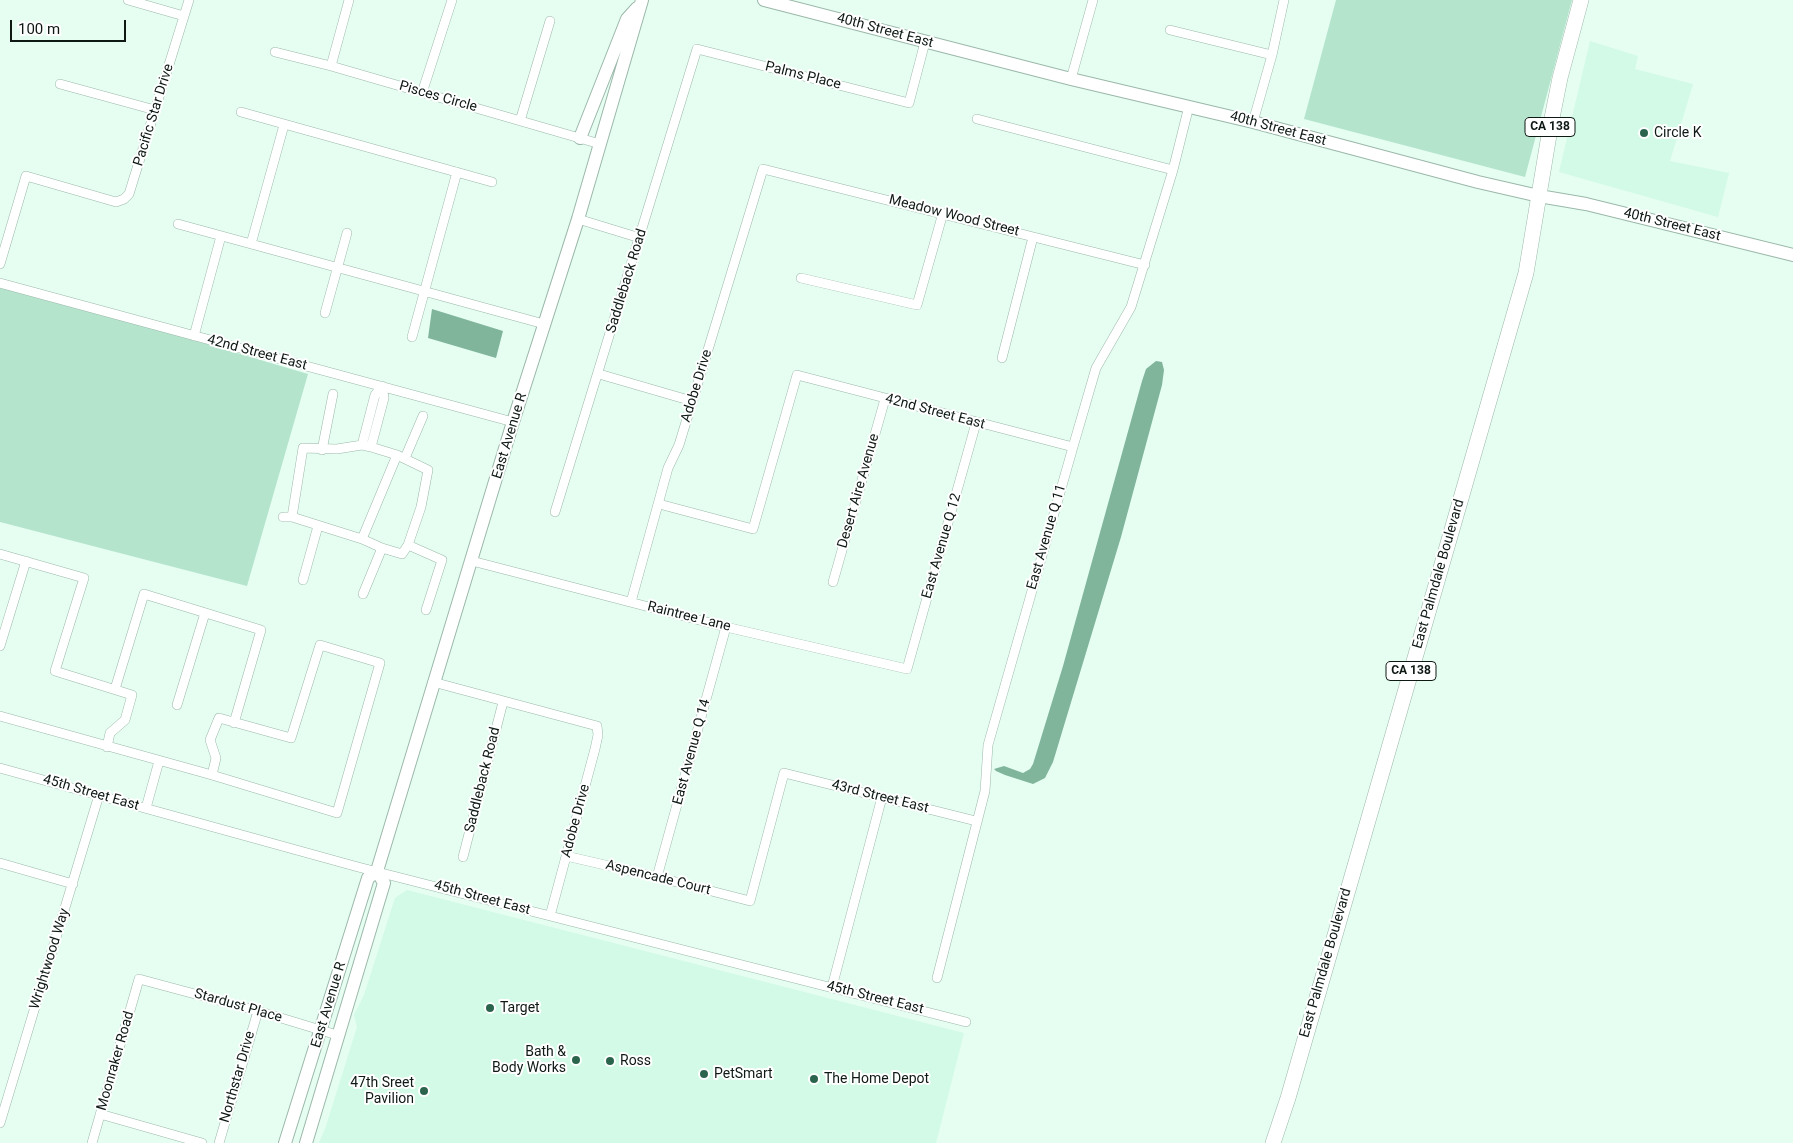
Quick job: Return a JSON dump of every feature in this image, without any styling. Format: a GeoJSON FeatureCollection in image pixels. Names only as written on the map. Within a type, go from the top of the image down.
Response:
{"type":"FeatureCollection","features":[{"type":"Feature","properties":{"kind":"highway","name":"East Palmdale Boulevard"},"geometry":{"type":"LineString","coordinates":[[1273,1143],[1288,1098],[1526,273],[1560,78],[1580,0]]}},
{"type":"Feature","properties":{"kind":"main road","name":"40th Street East"},"geometry":{"type":"LineString","coordinates":[[764,0],[1070,79],[1253,122],[1478,182],[1539,196],[1586,204],[1793,255]]}},
{"type":"Feature","properties":{"kind":"main road"},"geometry":{"type":"LineString","coordinates":[[580,138],[627,19],[641,2]]}},
{"type":"Feature","properties":{"kind":"main road","name":"East Avenue R"},"geometry":{"type":"LineString","coordinates":[[285,1143],[322,1030],[368,878],[377,871],[513,422],[578,219],[641,2]]}},
{"type":"Feature","properties":{"kind":"main road","name":"East Avenue R"},"geometry":{"type":"LineString","coordinates":[[306,1143],[384,883],[377,871]]}},
{"type":"Feature","properties":{"kind":"street"},"geometry":{"type":"LineString","coordinates":[[128,0],[184,16]]}},
{"type":"Feature","properties":{"kind":"street","name":"Pacific Star Drive"},"geometry":{"type":"LineString","coordinates":[[0,264],[26,176],[116,202],[124,199],[129,194],[189,0]]}},
{"type":"Feature","properties":{"kind":"street"},"geometry":{"type":"LineString","coordinates":[[331,66],[350,0]]}},
{"type":"Feature","properties":{"kind":"street"},"geometry":{"type":"LineString","coordinates":[[422,93],[452,0]]}},
{"type":"Feature","properties":{"kind":"street"},"geometry":{"type":"LineString","coordinates":[[1070,79],[1093,0]]}},
{"type":"Feature","properties":{"kind":"street"},"geometry":{"type":"LineString","coordinates":[[1253,122],[1272,55],[1284,0]]}},
{"type":"Feature","properties":{"kind":"street"},"geometry":{"type":"LineString","coordinates":[[520,121],[550,21]]}},
{"type":"Feature","properties":{"kind":"street"},"geometry":{"type":"LineString","coordinates":[[1170,30],[1272,55]]}},
{"type":"Feature","properties":{"kind":"street","name":"Palms Place"},"geometry":{"type":"LineString","coordinates":[[697,49],[909,104],[925,42]]}},
{"type":"Feature","properties":{"kind":"street","name":"Saddleback Road"},"geometry":{"type":"LineString","coordinates":[[555,512],[599,374],[697,49]]}},
{"type":"Feature","properties":{"kind":"street","name":"Pisces Circle"},"geometry":{"type":"LineString","coordinates":[[274,52],[331,66],[600,144]]}},
{"type":"Feature","properties":{"kind":"street"},"geometry":{"type":"LineString","coordinates":[[60,84],[155,110]]}},
{"type":"Feature","properties":{"kind":"street","name":"East Avenue Q 11"},"geometry":{"type":"LineString","coordinates":[[937,978],[985,791],[988,745],[1073,447],[1096,368],[1131,308],[1173,170],[1189,106]]}},
{"type":"Feature","properties":{"kind":"street"},"geometry":{"type":"LineString","coordinates":[[241,112],[492,182]]}},
{"type":"Feature","properties":{"kind":"street"},"geometry":{"type":"LineString","coordinates":[[977,119],[1173,170]]}},
{"type":"Feature","properties":{"kind":"street"},"geometry":{"type":"LineString","coordinates":[[251,244],[284,125]]}},
{"type":"Feature","properties":{"kind":"street","name":"Meadow Wood Street"},"geometry":{"type":"LineString","coordinates":[[763,169],[1145,265]]}},
{"type":"Feature","properties":{"kind":"street","name":"Adobe Drive"},"geometry":{"type":"LineString","coordinates":[[631,602],[668,468],[679,445],[763,169]]}},
{"type":"Feature","properties":{"kind":"street"},"geometry":{"type":"LineString","coordinates":[[412,337],[457,172]]}},
{"type":"Feature","properties":{"kind":"street"},"geometry":{"type":"LineString","coordinates":[[801,278],[917,305],[943,213]]}},
{"type":"Feature","properties":{"kind":"street"},"geometry":{"type":"LineString","coordinates":[[578,219],[640,238]]}},
{"type":"Feature","properties":{"kind":"street"},"geometry":{"type":"LineString","coordinates":[[178,224],[544,324]]}},
{"type":"Feature","properties":{"kind":"street"},"geometry":{"type":"LineString","coordinates":[[325,313],[347,233]]}},
{"type":"Feature","properties":{"kind":"street"},"geometry":{"type":"LineString","coordinates":[[194,336],[221,236]]}},
{"type":"Feature","properties":{"kind":"street"},"geometry":{"type":"LineString","coordinates":[[1002,358],[1033,237]]}},
{"type":"Feature","properties":{"kind":"street","name":"42nd Street East"},"geometry":{"type":"LineString","coordinates":[[0,283],[513,422]]}},
{"type":"Feature","properties":{"kind":"street"},"geometry":{"type":"LineString","coordinates":[[599,374],[692,401]]}},
{"type":"Feature","properties":{"kind":"street","name":"42nd Street East"},"geometry":{"type":"LineString","coordinates":[[659,504],[754,529],[797,375],[1073,447]]}},
{"type":"Feature","properties":{"kind":"street"},"geometry":{"type":"LineString","coordinates":[[366,446],[384,398],[382,386]]}},
{"type":"Feature","properties":{"kind":"street"},"geometry":{"type":"LineString","coordinates":[[322,450],[333,394]]}},
{"type":"Feature","properties":{"kind":"street","name":"Desert Aire Avenue"},"geometry":{"type":"LineString","coordinates":[[833,582],[885,399]]}},
{"type":"Feature","properties":{"kind":"street"},"geometry":{"type":"LineString","coordinates":[[362,539],[401,456],[423,416]]}},
{"type":"Feature","properties":{"kind":"street","name":"East Avenue Q 12"},"geometry":{"type":"LineString","coordinates":[[907,670],[976,423]]}},
{"type":"Feature","properties":{"kind":"street"},"geometry":{"type":"LineString","coordinates":[[366,446],[401,456],[428,470],[421,507],[408,545],[402,554],[362,539],[287,517],[303,448],[322,450],[366,446]]}},
{"type":"Feature","properties":{"kind":"street"},"geometry":{"type":"LineString","coordinates":[[303,580],[318,526]]}},
{"type":"Feature","properties":{"kind":"street"},"geometry":{"type":"LineString","coordinates":[[408,545],[442,560],[426,610]]}},
{"type":"Feature","properties":{"kind":"street"},"geometry":{"type":"LineString","coordinates":[[363,594],[382,548]]}},
{"type":"Feature","properties":{"kind":"street"},"geometry":{"type":"LineString","coordinates":[[0,554],[84,578],[56,670],[132,694],[125,720],[110,732],[107,747]]}},
{"type":"Feature","properties":{"kind":"street"},"geometry":{"type":"LineString","coordinates":[[0,646],[26,561]]}},
{"type":"Feature","properties":{"kind":"street","name":"Raintree Lane"},"geometry":{"type":"LineString","coordinates":[[472,561],[726,627],[907,670]]}},
{"type":"Feature","properties":{"kind":"street"},"geometry":{"type":"LineString","coordinates":[[115,689],[144,594],[261,630],[234,723]]}},
{"type":"Feature","properties":{"kind":"street"},"geometry":{"type":"LineString","coordinates":[[177,705],[205,613]]}},
{"type":"Feature","properties":{"kind":"street","name":"East Avenue Q 14"},"geometry":{"type":"LineString","coordinates":[[658,877],[726,627]]}},
{"type":"Feature","properties":{"kind":"street"},"geometry":{"type":"LineString","coordinates":[[0,716],[212,775],[337,814],[380,662],[320,645],[291,738],[218,718],[210,740],[216,758],[212,775]]}},
{"type":"Feature","properties":{"kind":"street"},"geometry":{"type":"LineString","coordinates":[[434,682],[503,702]]}},
{"type":"Feature","properties":{"kind":"street","name":"Saddleback Road"},"geometry":{"type":"LineString","coordinates":[[463,857],[503,702]]}},
{"type":"Feature","properties":{"kind":"street","name":"Adobe Drive"},"geometry":{"type":"LineString","coordinates":[[503,702],[597,726],[598,735],[595,749],[550,916]]}},
{"type":"Feature","properties":{"kind":"street"},"geometry":{"type":"LineString","coordinates":[[146,808],[159,761]]}},
{"type":"Feature","properties":{"kind":"street","name":"45th Street East"},"geometry":{"type":"LineString","coordinates":[[0,768],[377,871],[966,1022]]}},
{"type":"Feature","properties":{"kind":"street","name":"43rd Street East"},"geometry":{"type":"LineString","coordinates":[[750,901],[784,773],[976,822]]}},
{"type":"Feature","properties":{"kind":"street","name":"Wrightwood Way"},"geometry":{"type":"LineString","coordinates":[[0,1124],[3,1103],[73,884],[99,795]]}},
{"type":"Feature","properties":{"kind":"street"},"geometry":{"type":"LineString","coordinates":[[832,987],[882,797]]}},
{"type":"Feature","properties":{"kind":"street","name":"Aspencade Court"},"geometry":{"type":"LineString","coordinates":[[566,856],[750,901]]}},
{"type":"Feature","properties":{"kind":"street"},"geometry":{"type":"LineString","coordinates":[[0,863],[73,884]]}},
{"type":"Feature","properties":{"kind":"street","name":"Stardust Place"},"geometry":{"type":"LineString","coordinates":[[139,978],[337,1035]]}},
{"type":"Feature","properties":{"kind":"street","name":"Moonraker Road"},"geometry":{"type":"LineString","coordinates":[[92,1143],[139,978]]}},
{"type":"Feature","properties":{"kind":"street","name":"Northstar Drive"},"geometry":{"type":"LineString","coordinates":[[219,1143],[258,1011]]}},
{"type":"Feature","properties":{"kind":"street"},"geometry":{"type":"LineString","coordinates":[[100,1114],[202,1143]]}},
{"type":"Feature","properties":{"kind":"shaded area"},"geometry":{"type":"Polygon","coordinates":[[[1336,0],[1572,0],[1525,177],[1304,119],[1336,0]]]}},
{"type":"Feature","properties":{"kind":"shaded area"},"geometry":{"type":"Polygon","coordinates":[[[1590,41],[1638,56],[1635,69],[1693,84],[1670,161],[1729,173],[1718,217],[1559,172],[1590,41]]]}},
{"type":"Feature","properties":{"kind":"shaded area"},"geometry":{"type":"Polygon","coordinates":[[[0,283],[308,374],[247,586],[0,522],[0,283]]]}},
{"type":"Feature","properties":{"kind":"shaded area"},"geometry":{"type":"Polygon","coordinates":[[[432,309],[503,331],[496,358],[428,338],[432,309]]]}},
{"type":"Feature","properties":{"kind":"shaded area"},"geometry":{"type":"Polygon","coordinates":[[[1156,361],[1162,362],[1164,370],[1162,385],[1121,537],[1053,762],[1045,778],[1033,784],[1005,775],[994,769],[1004,766],[1023,773],[1030,769],[1033,764],[1063,666],[1142,381],[1146,369],[1156,361]]]}},
{"type":"Feature","properties":{"kind":"shaded area"},"geometry":{"type":"Polygon","coordinates":[[[407,890],[964,1033],[936,1143],[319,1143],[357,1027],[354,1015],[364,995],[395,898],[407,890]]]}},
{"type":"Feature","properties":{"kind":"place","name":"Circle K"},"geometry":{"type":"Point","coordinates":[1644,133]}},
{"type":"Feature","properties":{"kind":"place","name":"Target"},"geometry":{"type":"Point","coordinates":[490,1008]}},
{"type":"Feature","properties":{"kind":"place","name":"Bath & Body Works"},"geometry":{"type":"Point","coordinates":[576,1060]}},
{"type":"Feature","properties":{"kind":"place","name":"Ross"},"geometry":{"type":"Point","coordinates":[610,1061]}},
{"type":"Feature","properties":{"kind":"place","name":"PetSmart"},"geometry":{"type":"Point","coordinates":[704,1074]}},
{"type":"Feature","properties":{"kind":"place","name":"The Home Depot"},"geometry":{"type":"Point","coordinates":[814,1079]}},
{"type":"Feature","properties":{"kind":"place","name":"47th Sreet Pavilion"},"geometry":{"type":"Point","coordinates":[424,1091]}}]}
